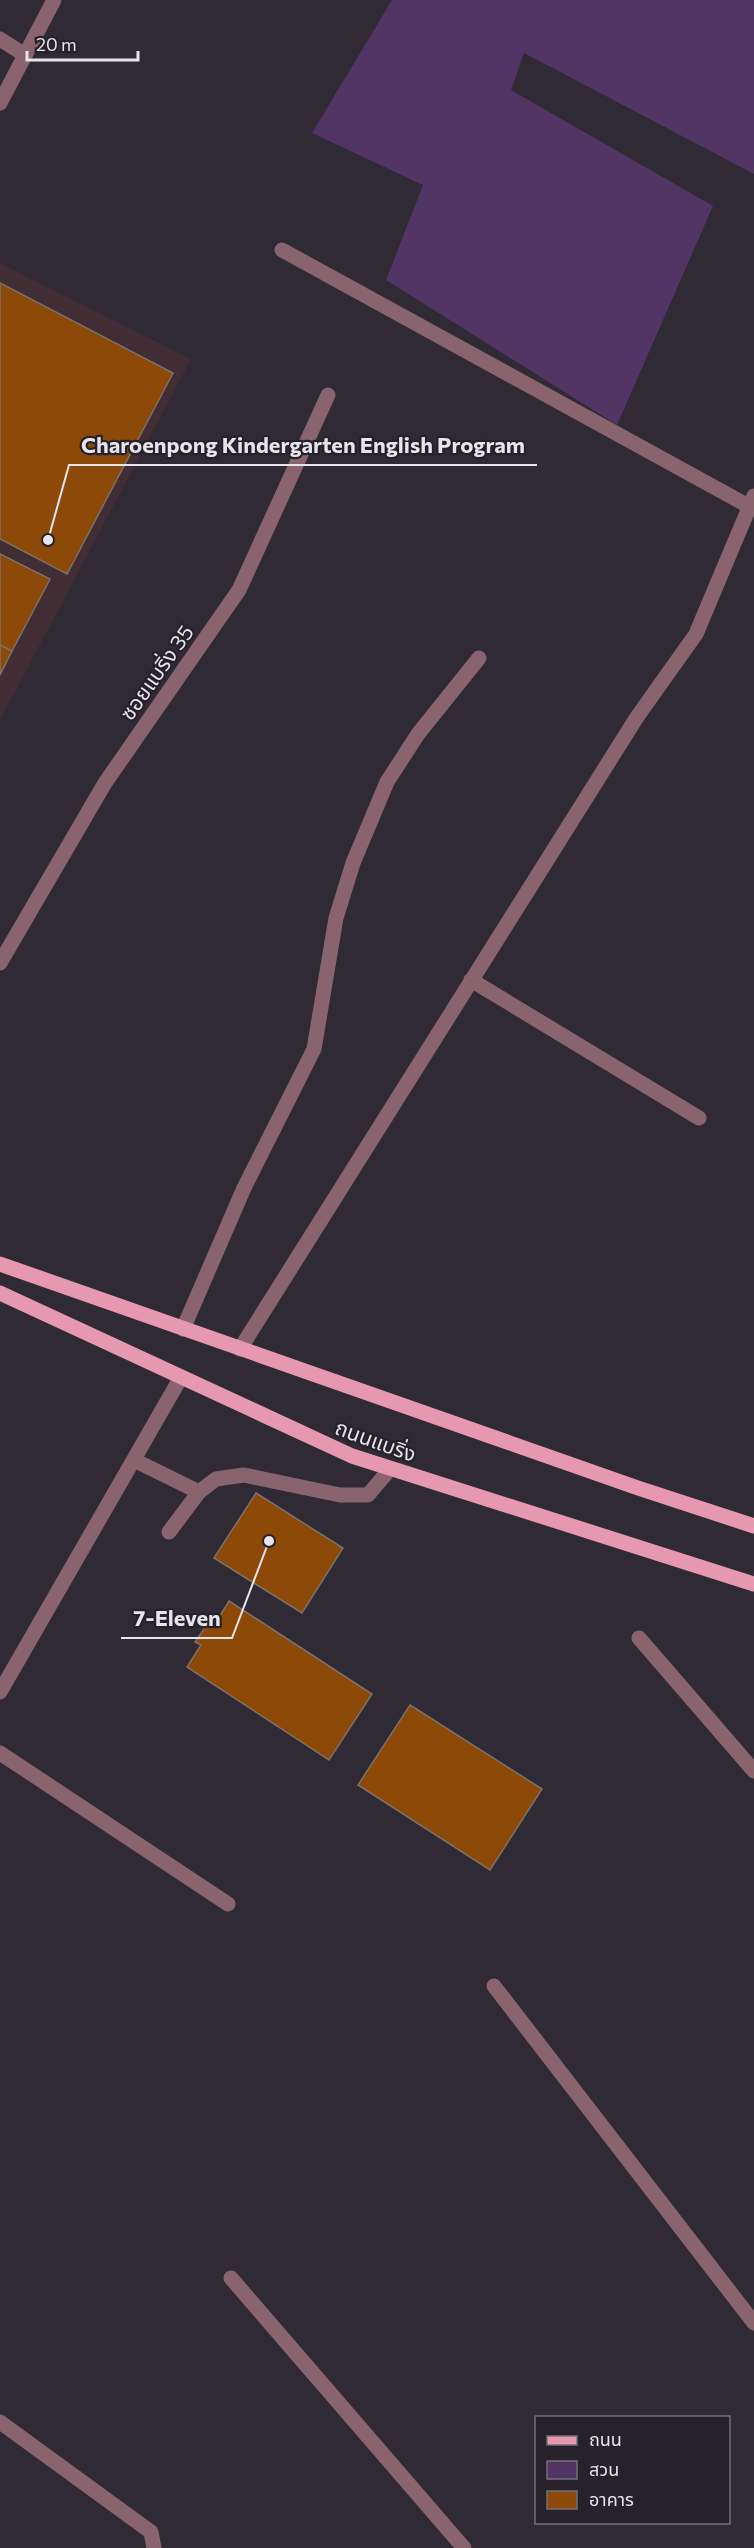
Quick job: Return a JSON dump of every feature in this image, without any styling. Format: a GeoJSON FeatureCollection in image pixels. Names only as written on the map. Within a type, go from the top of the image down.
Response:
{"type":"FeatureCollection","features":[{"type":"Feature","properties":{"kind":"main road","name":"ถนนแบริ่ง"},"geometry":{"type":"LineString","coordinates":[[0,1264],[638,1488],[754,1526]]}},
{"type":"Feature","properties":{"kind":"main road","name":"ถนนแบริ่ง"},"geometry":{"type":"LineString","coordinates":[[0,1293],[180,1379],[352,1456],[754,1584]]}},
{"type":"Feature","properties":{"kind":"street"},"geometry":{"type":"LineString","coordinates":[[0,103],[54,0]]}},
{"type":"Feature","properties":{"kind":"street"},"geometry":{"type":"LineString","coordinates":[[0,39],[25,55]]}},
{"type":"Feature","properties":{"kind":"street"},"geometry":{"type":"LineString","coordinates":[[240,1349],[636,717],[696,634],[753,504],[282,250]]}},
{"type":"Feature","properties":{"kind":"street","name":"ซอยแบริ่ง 35"},"geometry":{"type":"LineString","coordinates":[[0,963],[105,783],[239,590],[328,395]]}},
{"type":"Feature","properties":{"kind":"street"},"geometry":{"type":"LineString","coordinates":[[183,1329],[244,1188],[314,1049],[336,918],[353,863],[387,782],[418,734],[479,658]]}},
{"type":"Feature","properties":{"kind":"street"},"geometry":{"type":"LineString","coordinates":[[471,981],[699,1118]]}},
{"type":"Feature","properties":{"kind":"street"},"geometry":{"type":"LineString","coordinates":[[0,1692],[180,1379]]}},
{"type":"Feature","properties":{"kind":"street"},"geometry":{"type":"LineString","coordinates":[[134,1460],[199,1492]]}},
{"type":"Feature","properties":{"kind":"street"},"geometry":{"type":"LineString","coordinates":[[169,1532],[199,1492],[216,1479],[244,1475],[340,1495],[368,1495],[390,1469]]}},
{"type":"Feature","properties":{"kind":"street"},"geometry":{"type":"LineString","coordinates":[[639,1638],[754,1771]]}},
{"type":"Feature","properties":{"kind":"street"},"geometry":{"type":"LineString","coordinates":[[0,1753],[228,1904]]}},
{"type":"Feature","properties":{"kind":"street"},"geometry":{"type":"LineString","coordinates":[[494,1986],[754,2323]]}},
{"type":"Feature","properties":{"kind":"street"},"geometry":{"type":"LineString","coordinates":[[231,2278],[464,2548]]}},
{"type":"Feature","properties":{"kind":"street"},"geometry":{"type":"LineString","coordinates":[[0,2422],[151,2532],[154,2548]]}},
{"type":"Feature","properties":{"kind":"shaded area"},"geometry":{"type":"Polygon","coordinates":[[[0,263],[191,359],[0,720],[0,263]]]}},
{"type":"Feature","properties":{"kind":"green space"},"geometry":{"type":"Polygon","coordinates":[[[392,0],[754,0],[754,174],[524,53],[511,90],[713,206],[617,425],[386,280],[423,185],[312,133],[392,0]]]}},
{"type":"Feature","properties":{"kind":"building"},"geometry":{"type":"Polygon","coordinates":[[[0,283],[173,373],[67,574],[0,539],[0,283]]]}},
{"type":"Feature","properties":{"kind":"building"},"geometry":{"type":"Polygon","coordinates":[[[0,554],[50,579],[12,651],[0,645],[0,554]]]}},
{"type":"Feature","properties":{"kind":"building"},"geometry":{"type":"Polygon","coordinates":[[[0,645],[12,651],[0,675],[0,645]]]}},
{"type":"Feature","properties":{"kind":"building"},"geometry":{"type":"Polygon","coordinates":[[[256,1493],[343,1548],[302,1613],[214,1558],[256,1493]]]}},
{"type":"Feature","properties":{"kind":"building"},"geometry":{"type":"Polygon","coordinates":[[[229,1601],[372,1694],[329,1760],[187,1667],[201,1645],[195,1642],[213,1616],[218,1619],[229,1601]]]}},
{"type":"Feature","properties":{"kind":"building"},"geometry":{"type":"Polygon","coordinates":[[[410,1705],[542,1789],[490,1870],[358,1785],[410,1705]]]}},
{"type":"Feature","properties":{"kind":"place","name":"Charoenpong Kindergarten English Program"},"geometry":{"type":"Point","coordinates":[48,540]}},
{"type":"Feature","properties":{"kind":"place","name":"7-Eleven"},"geometry":{"type":"Point","coordinates":[269,1541]}}]}
